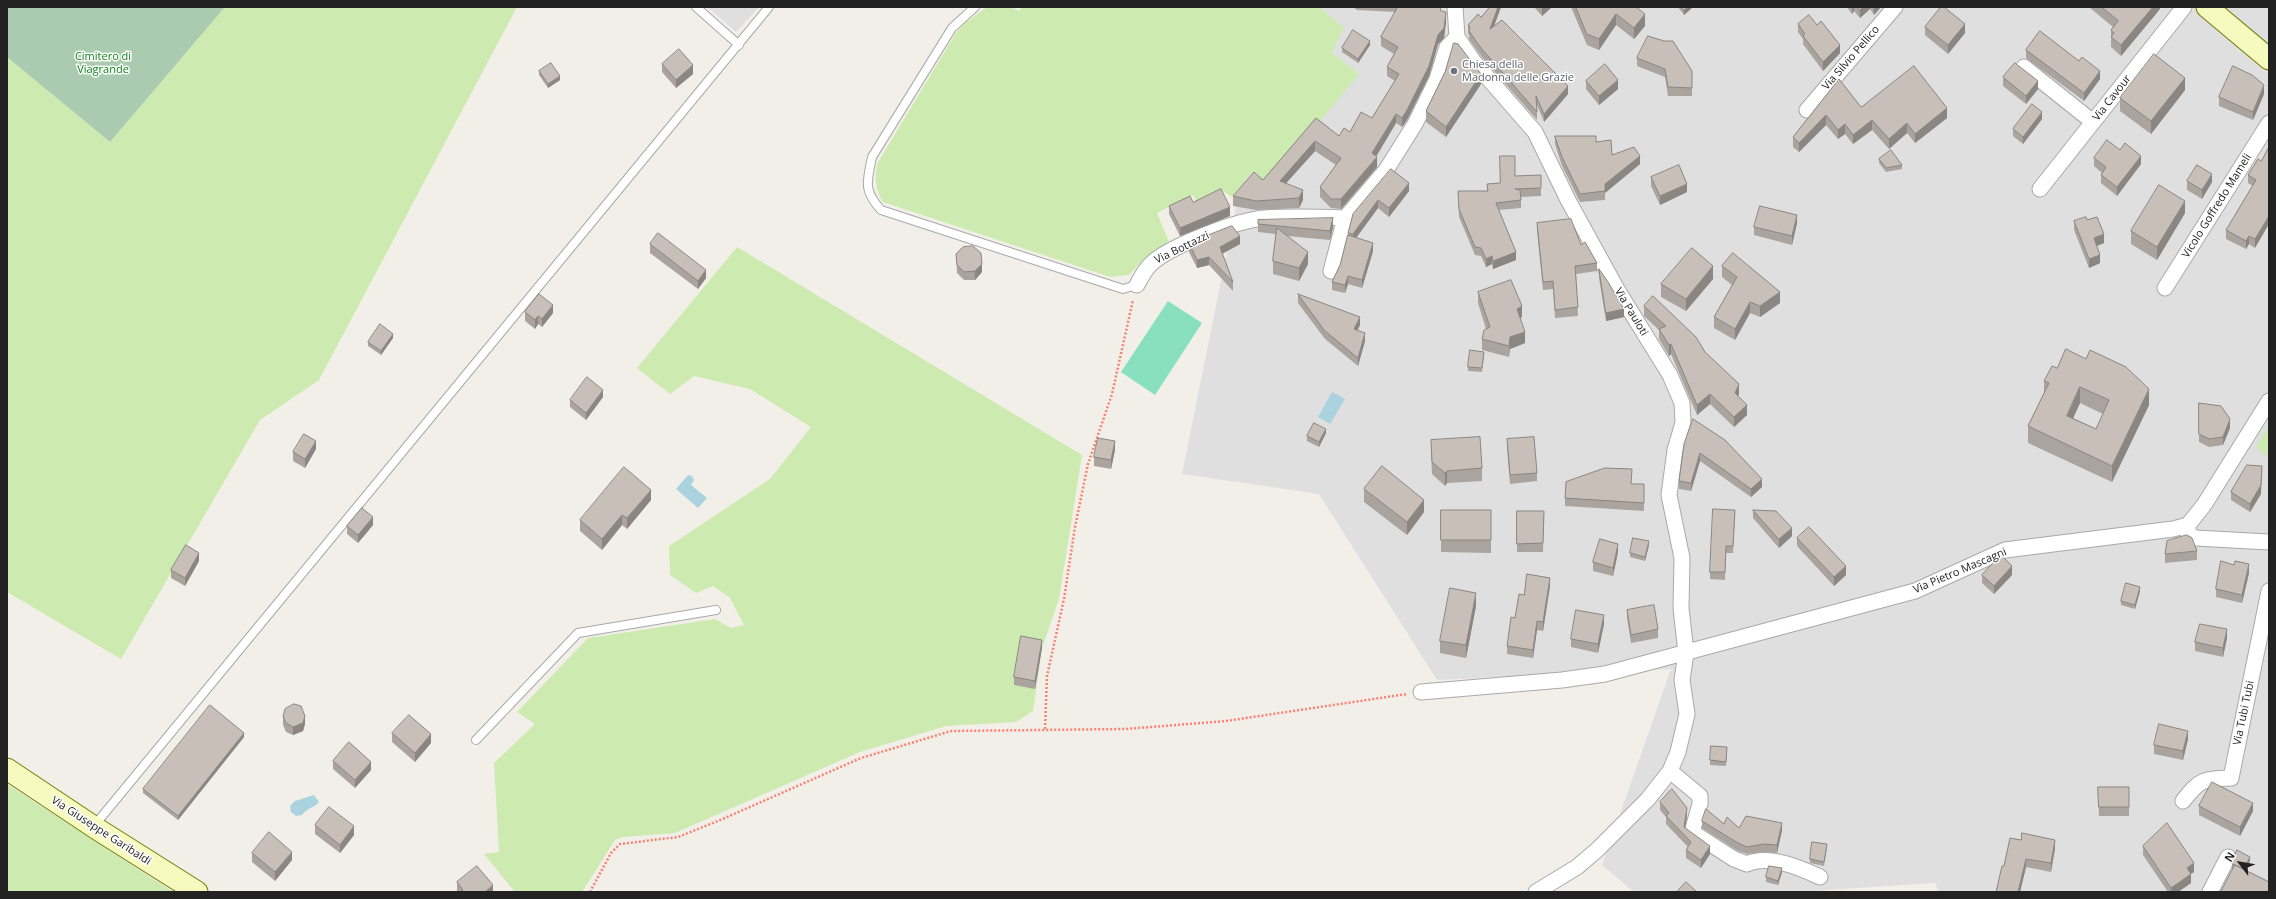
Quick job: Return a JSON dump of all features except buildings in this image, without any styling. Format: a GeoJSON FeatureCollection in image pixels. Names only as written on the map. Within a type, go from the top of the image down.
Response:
{"type":"FeatureCollection","features":[{"type":"Feature","properties":{"kind":"main road"},"geometry":{"type":"LineString","coordinates":[[2207,7],[2269,59]]}},
{"type":"Feature","properties":{"kind":"main road","name":"Via Giuseppe Garibaldi"},"geometry":{"type":"LineString","coordinates":[[7,769],[94,827],[197,892]]}},
{"type":"Feature","properties":{"kind":"street","name":"Via Pauloti"},"geometry":{"type":"LineString","coordinates":[[1455,7],[1458,37],[1478,68],[1535,132],[1568,200],[1618,291],[1670,375],[1682,403],[1683,423],[1675,450],[1669,495],[1682,558],[1681,608],[1686,653],[1682,680],[1687,714],[1678,752],[1670,771],[1648,799],[1597,850],[1577,867],[1536,892]]}},
{"type":"Feature","properties":{"kind":"street","name":"Via Silvio Pellico"},"geometry":{"type":"LineString","coordinates":[[1807,110],[1894,7]]}},
{"type":"Feature","properties":{"kind":"street","name":"Via Cavour"},"geometry":{"type":"LineString","coordinates":[[2040,189],[2184,7]]}},
{"type":"Feature","properties":{"kind":"street"},"geometry":{"type":"LineString","coordinates":[[1331,271],[1345,218],[1386,170],[1415,124],[1437,79],[1447,47],[1458,37]]}},
{"type":"Feature","properties":{"kind":"street"},"geometry":{"type":"LineString","coordinates":[[2024,66],[2093,122]]}},
{"type":"Feature","properties":{"kind":"street","name":"Vicolo Goffredo Mameli"},"geometry":{"type":"LineString","coordinates":[[2165,288],[2269,123]]}},
{"type":"Feature","properties":{"kind":"street","name":"Via Bottazzi"},"geometry":{"type":"LineString","coordinates":[[1137,285],[1142,273],[1153,262],[1183,245],[1238,223],[1265,218],[1345,218]]}},
{"type":"Feature","properties":{"kind":"street"},"geometry":{"type":"LineString","coordinates":[[2269,401],[2204,505],[2188,525],[2188,533],[2194,538],[2269,542]]}},
{"type":"Feature","properties":{"kind":"street","name":"Via Pietro Mascagni"},"geometry":{"type":"LineString","coordinates":[[1421,692],[1562,680],[1605,674],[1915,591],[2005,550],[2174,529],[2188,525]]}},
{"type":"Feature","properties":{"kind":"street","name":"Via Tubi Tubi"},"geometry":{"type":"LineString","coordinates":[[2183,801],[2196,784],[2210,779],[2231,778],[2269,591]]}},
{"type":"Feature","properties":{"kind":"street"},"geometry":{"type":"LineString","coordinates":[[1670,771],[1700,796],[1700,804],[1692,832],[1734,860],[1747,864],[1756,860],[1798,868],[1820,878]]}},
{"type":"Feature","properties":{"kind":"street"},"geometry":{"type":"LineString","coordinates":[[2210,892],[2228,857]]}},
{"type":"Feature","properties":{"kind":"lane"},"geometry":{"type":"LineString","coordinates":[[696,7],[739,45]]}},
{"type":"Feature","properties":{"kind":"lane"},"geometry":{"type":"LineString","coordinates":[[94,827],[739,45],[768,7]]}},
{"type":"Feature","properties":{"kind":"lane"},"geometry":{"type":"LineString","coordinates":[[975,7],[952,28],[872,158],[867,180],[870,198],[881,210],[889,213],[1123,289],[1137,285]]}},
{"type":"Feature","properties":{"kind":"lane"},"geometry":{"type":"LineString","coordinates":[[476,740],[578,633],[716,610]]}},
{"type":"Feature","properties":{"kind":"path"},"geometry":{"type":"LineString","coordinates":[[1045,729],[1047,676],[1064,599],[1075,527],[1088,464],[1112,394],[1137,285]]}},
{"type":"Feature","properties":{"kind":"path"},"geometry":{"type":"LineString","coordinates":[[590,892],[611,853],[620,844],[678,837],[861,758],[951,731],[1126,729],[1226,721],[1421,692]]}},
{"type":"Feature","properties":{"kind":"shaded area"},"geometry":{"type":"Polygon","coordinates":[[[707,7],[759,7],[736,32],[707,7]]]}},
{"type":"Feature","properties":{"kind":"shaded area"},"geometry":{"type":"Polygon","coordinates":[[[1249,7],[2269,7],[2269,892],[1939,892],[1935,883],[1825,890],[1819,892],[1634,892],[1602,865],[1671,669],[1437,680],[1319,494],[1182,474],[1267,53],[1249,7]]]}},
{"type":"Feature","properties":{"kind":"green space","name":"Cimitero di Viagrande"},"geometry":{"type":"Polygon","coordinates":[[[7,7],[225,7],[110,142],[7,57],[7,7]]]}},
{"type":"Feature","properties":{"kind":"green space"},"geometry":{"type":"Polygon","coordinates":[[[225,7],[517,7],[319,380],[260,420],[121,659],[7,592],[7,57],[110,142],[225,7]]]}},
{"type":"Feature","properties":{"kind":"green space"},"geometry":{"type":"Polygon","coordinates":[[[987,7],[1011,7],[1019,11],[1022,7],[1319,7],[1344,28],[1331,52],[1359,74],[1263,190],[1251,173],[1232,197],[1223,191],[1196,201],[1193,195],[1157,213],[1169,242],[1147,256],[1129,275],[1110,277],[883,202],[878,193],[876,184],[877,164],[956,33],[965,23],[987,7]]]}},
{"type":"Feature","properties":{"kind":"green space"},"geometry":{"type":"Polygon","coordinates":[[[737,247],[1082,455],[1059,599],[1042,648],[1033,711],[1016,722],[946,726],[860,752],[675,833],[623,837],[615,840],[582,892],[515,892],[484,854],[499,852],[494,763],[535,724],[517,712],[588,638],[715,619],[731,628],[744,625],[730,598],[713,586],[696,593],[670,575],[669,546],[770,479],[811,427],[750,389],[694,376],[670,394],[637,368],[737,247]]]}},
{"type":"Feature","properties":{"kind":"green space"},"geometry":{"type":"Polygon","coordinates":[[[1168,301],[1202,323],[1155,395],[1121,372],[1168,301]]]}},
{"type":"Feature","properties":{"kind":"green space"},"geometry":{"type":"Polygon","coordinates":[[[2269,426],[2269,458],[2256,447],[2269,426]]]}},
{"type":"Feature","properties":{"kind":"green space"},"geometry":{"type":"Polygon","coordinates":[[[7,784],[173,892],[7,892],[7,784]]]}},
{"type":"Feature","properties":{"kind":"water"},"geometry":{"type":"Polygon","coordinates":[[[1332,392],[1345,399],[1330,424],[1318,417],[1332,392]]]}},
{"type":"Feature","properties":{"kind":"water"},"geometry":{"type":"Polygon","coordinates":[[[688,475],[692,476],[694,480],[691,485],[707,498],[698,508],[676,489],[688,475]]]}},
{"type":"Feature","properties":{"kind":"water"},"geometry":{"type":"Polygon","coordinates":[[[314,795],[319,802],[306,810],[302,815],[296,816],[291,812],[290,806],[295,801],[314,795]]]}},
{"type":"Feature","properties":{"kind":"place","name":"Chiesa della Madonna delle Grazie"},"geometry":{"type":"Point","coordinates":[1454,71]}}]}
